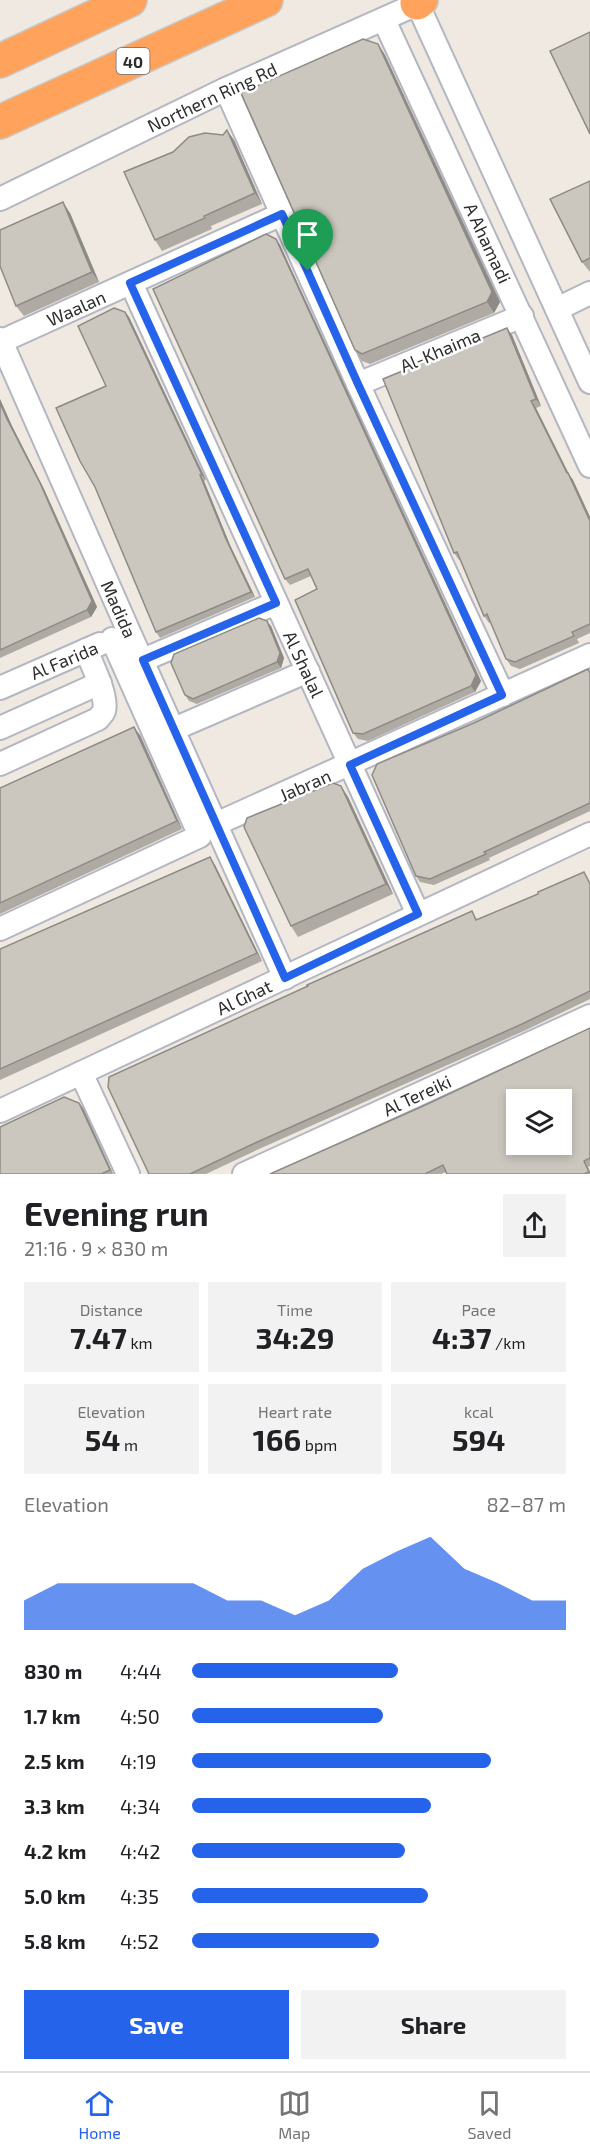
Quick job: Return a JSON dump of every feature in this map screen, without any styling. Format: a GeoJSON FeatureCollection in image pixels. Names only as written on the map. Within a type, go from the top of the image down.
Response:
{"type":"FeatureCollection","features":[{"type":"Feature","properties":{"kind":"highway"},"geometry":{"type":"LineString","coordinates":[[0,61],[130,0]]}},
{"type":"Feature","properties":{"kind":"highway","name":"40"},"geometry":{"type":"LineString","coordinates":[[0,122],[266,0]]}},
{"type":"Feature","properties":{"kind":"street","name":"Northern Ring Rd"},"geometry":{"type":"LineString","coordinates":[[0,199],[226,89],[384,20],[421,1]]}},
{"type":"Feature","properties":{"kind":"street","name":"A Ahamadi"},"geometry":{"type":"LineString","coordinates":[[421,1],[590,382]]}},
{"type":"Feature","properties":{"kind":"street","name":"A Ahamadi"},"geometry":{"type":"LineString","coordinates":[[384,20],[590,466]]}},
{"type":"Feature","properties":{"kind":"street"},"geometry":{"type":"LineString","coordinates":[[226,89],[358,384],[502,695]]}},
{"type":"Feature","properties":{"kind":"street","name":"Waalan"},"geometry":{"type":"LineString","coordinates":[[0,341],[282,214]]}},
{"type":"Feature","properties":{"kind":"street","name":"Al Shalal"},"geometry":{"type":"LineString","coordinates":[[130,283],[418,914]]}},
{"type":"Feature","properties":{"kind":"street"},"geometry":{"type":"LineString","coordinates":[[557,309],[590,293]]}},
{"type":"Feature","properties":{"kind":"street","name":"Al-Khaima"},"geometry":{"type":"LineString","coordinates":[[358,384],[522,316]]}},
{"type":"Feature","properties":{"kind":"street","name":"Madida"},"geometry":{"type":"LineString","coordinates":[[0,341],[120,635],[143,660],[285,978]]}},
{"type":"Feature","properties":{"kind":"street"},"geometry":{"type":"LineString","coordinates":[[143,660],[276,603]]}},
{"type":"Feature","properties":{"kind":"street"},"geometry":{"type":"LineString","coordinates":[[0,929],[200,836],[120,635]]}},
{"type":"Feature","properties":{"kind":"street","name":"Al Farida"},"geometry":{"type":"LineString","coordinates":[[0,688],[120,635]]}},
{"type":"Feature","properties":{"kind":"street"},"geometry":{"type":"LineString","coordinates":[[0,764],[98,719],[104,711],[100,683],[86,650]]}},
{"type":"Feature","properties":{"kind":"street","name":"Jabran"},"geometry":{"type":"LineString","coordinates":[[216,824],[590,655]]}},
{"type":"Feature","properties":{"kind":"street"},"geometry":{"type":"LineString","coordinates":[[174,729],[308,671]]}},
{"type":"Feature","properties":{"kind":"street"},"geometry":{"type":"LineString","coordinates":[[0,728],[100,683]]}},
{"type":"Feature","properties":{"kind":"street","name":"Al Ghat"},"geometry":{"type":"LineString","coordinates":[[0,1111],[418,914],[588,839]]}},
{"type":"Feature","properties":{"kind":"street","name":"Al Tereiki"},"geometry":{"type":"LineString","coordinates":[[244,1174],[590,1016]]}},
{"type":"Feature","properties":{"kind":"street"},"geometry":{"type":"LineString","coordinates":[[81,1073],[128,1174]]}},
{"type":"Feature","properties":{"kind":"building"},"geometry":{"type":"Polygon","coordinates":[[[590,32],[590,134],[550,51],[590,32]]]}},
{"type":"Feature","properties":{"kind":"building"},"geometry":{"type":"Polygon","coordinates":[[[363,39],[378,44],[492,292],[487,302],[362,354],[355,350],[241,93],[363,39]]]}},
{"type":"Feature","properties":{"kind":"building"},"geometry":{"type":"Polygon","coordinates":[[[227,130],[255,193],[155,240],[124,172],[173,152],[189,137],[205,133],[223,135],[227,130]]]}},
{"type":"Feature","properties":{"kind":"building"},"geometry":{"type":"Polygon","coordinates":[[[590,181],[590,258],[582,262],[550,199],[590,181]]]}},
{"type":"Feature","properties":{"kind":"building"},"geometry":{"type":"Polygon","coordinates":[[[63,202],[92,272],[16,306],[0,266],[0,230],[63,202]]]}},
{"type":"Feature","properties":{"kind":"building"},"geometry":{"type":"Polygon","coordinates":[[[266,234],[276,239],[476,675],[471,686],[363,734],[353,733],[295,600],[317,589],[308,569],[285,579],[153,289],[266,234]]]}},
{"type":"Feature","properties":{"kind":"building"},"geometry":{"type":"Polygon","coordinates":[[[114,308],[125,312],[202,475],[200,475],[226,539],[251,592],[156,632],[95,487],[80,461],[56,408],[106,386],[78,326],[114,308]]]}},
{"type":"Feature","properties":{"kind":"building"},"geometry":{"type":"Polygon","coordinates":[[[507,328],[536,399],[531,401],[590,521],[590,624],[572,632],[574,636],[515,662],[506,659],[487,614],[484,616],[457,552],[454,553],[383,379],[507,328]]]}},
{"type":"Feature","properties":{"kind":"building"},"geometry":{"type":"Polygon","coordinates":[[[0,403],[40,483],[92,601],[87,610],[0,650],[0,403]]]}},
{"type":"Feature","properties":{"kind":"building"},"geometry":{"type":"Polygon","coordinates":[[[259,618],[267,621],[280,653],[277,662],[193,699],[185,695],[171,663],[174,654],[259,618]]]}},
{"type":"Feature","properties":{"kind":"building"},"geometry":{"type":"Polygon","coordinates":[[[588,669],[590,673],[590,803],[430,879],[416,876],[372,775],[377,764],[474,723],[588,669]]]}},
{"type":"Feature","properties":{"kind":"building"},"geometry":{"type":"Polygon","coordinates":[[[134,727],[177,821],[0,903],[0,788],[134,727]]]}},
{"type":"Feature","properties":{"kind":"building"},"geometry":{"type":"Polygon","coordinates":[[[333,783],[341,786],[386,884],[291,926],[244,827],[247,818],[333,783]]]}},
{"type":"Feature","properties":{"kind":"building"},"geometry":{"type":"Polygon","coordinates":[[[210,857],[257,953],[0,1069],[0,949],[210,857]]]}},
{"type":"Feature","properties":{"kind":"building"},"geometry":{"type":"Polygon","coordinates":[[[584,872],[590,884],[590,991],[190,1174],[149,1174],[108,1087],[109,1077],[472,911],[476,920],[584,872]]]}},
{"type":"Feature","properties":{"kind":"building"},"geometry":{"type":"Polygon","coordinates":[[[590,1028],[590,1158],[584,1161],[589,1172],[584,1174],[447,1174],[443,1165],[425,1174],[270,1174],[590,1028]]]}},
{"type":"Feature","properties":{"kind":"building"},"geometry":{"type":"Polygon","coordinates":[[[64,1097],[79,1103],[110,1170],[101,1174],[0,1174],[0,1127],[64,1097]]]}},
{"type":"Feature","properties":{"kind":"route"},"geometry":{"type":"LineString","coordinates":[[282,214],[308,271],[502,695],[350,765],[418,914],[285,978],[143,660],[276,603],[130,283],[282,214]]}}]}
